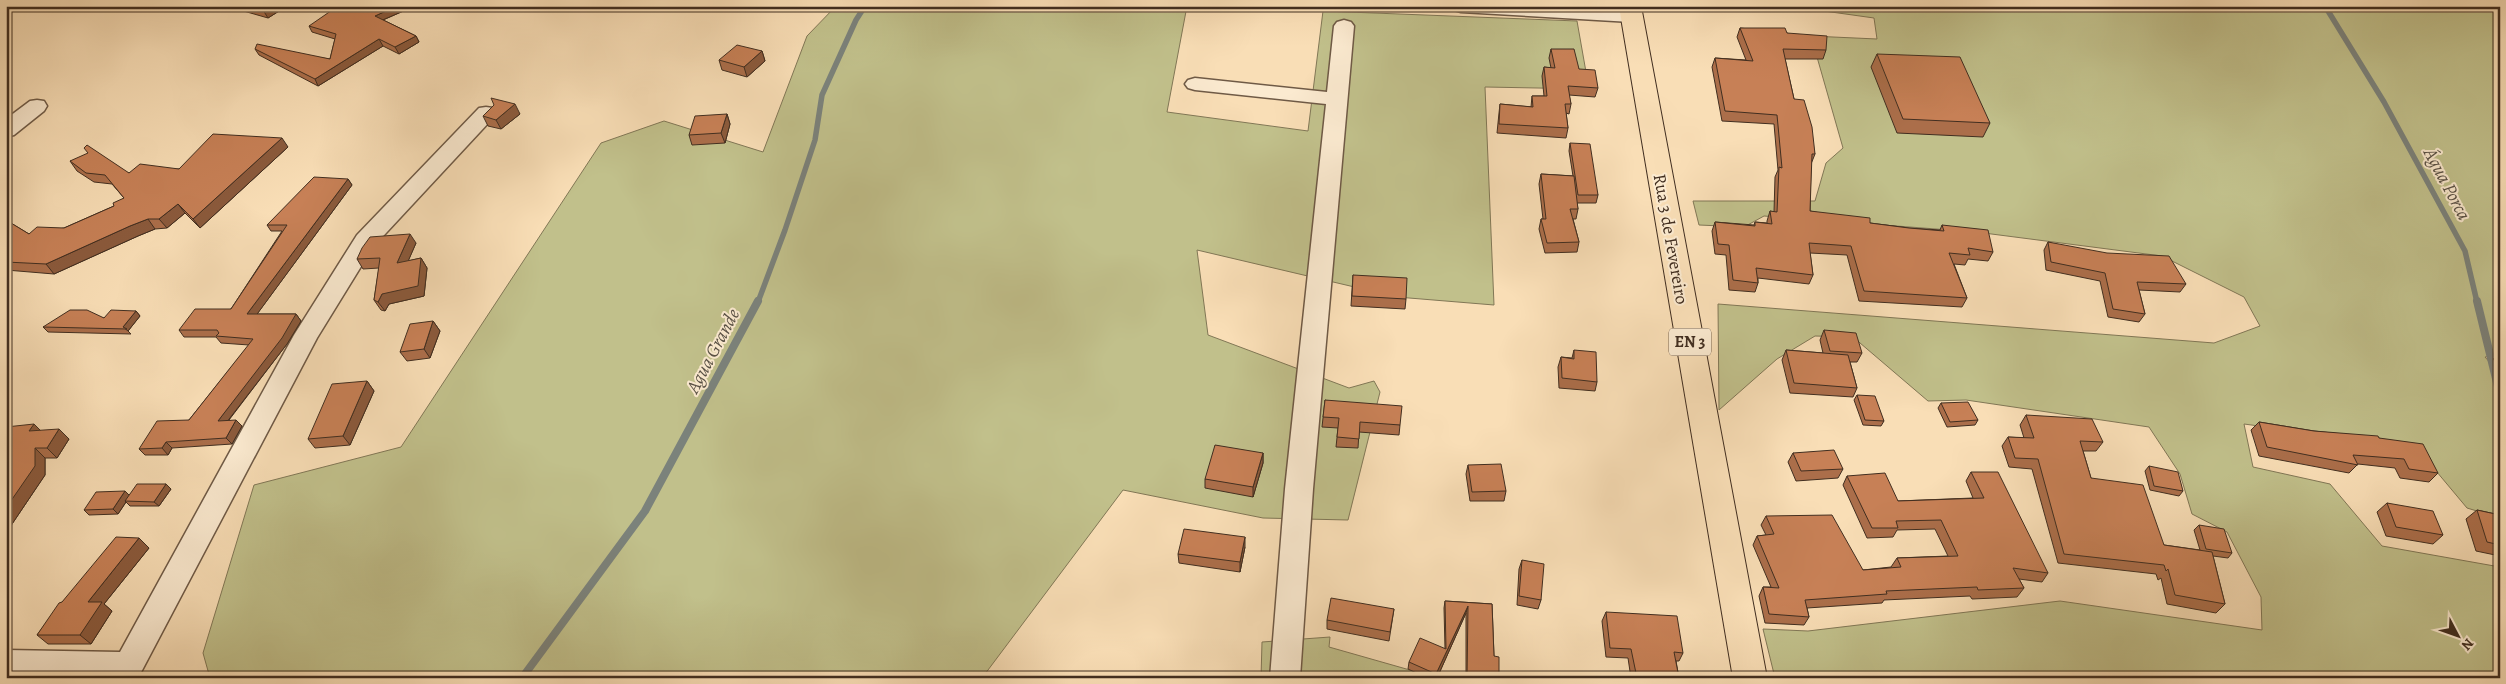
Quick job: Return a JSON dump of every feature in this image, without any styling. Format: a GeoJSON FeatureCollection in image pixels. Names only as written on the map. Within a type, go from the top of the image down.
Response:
{"type":"FeatureCollection","features":[{"type":"Feature","properties":{"kind":"main road","name":"Rua 3 de Fevereiro"},"geometry":{"type":"LineString","coordinates":[[1630,11],[1750,678]]}},
{"type":"Feature","properties":{"kind":"street"},"geometry":{"type":"LineString","coordinates":[[1461,6],[1630,11]]}},
{"type":"Feature","properties":{"kind":"street"},"geometry":{"type":"LineString","coordinates":[[1285,678],[1299,489],[1344,26]]}},
{"type":"Feature","properties":{"kind":"street"},"geometry":{"type":"LineString","coordinates":[[1195,84],[1337,99]]}},
{"type":"Feature","properties":{"kind":"street"},"geometry":{"type":"LineString","coordinates":[[6,130],[37,106]]}},
{"type":"Feature","properties":{"kind":"street"},"geometry":{"type":"LineString","coordinates":[[6,664],[125,672],[306,335],[365,241],[486,113]]}},
{"type":"Feature","properties":{"kind":"shaded area"},"geometry":{"type":"Polygon","coordinates":[[[836,6],[1187,6],[1167,112],[1308,131],[1323,11],[1577,21],[1589,89],[1485,87],[1494,305],[1397,297],[1197,250],[1208,335],[1349,388],[1374,381],[1380,392],[1348,520],[1263,518],[1123,490],[982,678],[210,678],[203,653],[254,485],[401,447],[601,143],[664,121],[763,152],[807,36],[836,6]]]}},
{"type":"Feature","properties":{"kind":"shaded area"},"geometry":{"type":"Polygon","coordinates":[[[1817,6],[2500,6],[2500,355],[2485,357],[2500,374],[2500,518],[2467,508],[2416,447],[2244,424],[2253,467],[2330,484],[2382,546],[2500,567],[2500,678],[1775,678],[1763,629],[1808,631],[2060,601],[2262,630],[2261,597],[2227,532],[2192,514],[2180,474],[2149,427],[1966,400],[1928,401],[1853,337],[1815,336],[1777,359],[1719,410],[1718,304],[2214,343],[2260,326],[2244,297],[2162,256],[1976,232],[1764,216],[1744,227],[1699,225],[1693,201],[1815,201],[1826,163],[1843,148],[1811,36],[1877,39],[1874,18],[1817,10],[1817,6]]]}},
{"type":"Feature","properties":{"kind":"shaded area"},"geometry":{"type":"Polygon","coordinates":[[[1330,637],[1329,647],[1438,678],[1261,678],[1262,642],[1330,637]]]}},
{"type":"Feature","properties":{"kind":"building"},"geometry":{"type":"Polygon","coordinates":[[[249,6],[270,6],[263,10],[249,6]]]}},
{"type":"Feature","properties":{"kind":"building"},"geometry":{"type":"Polygon","coordinates":[[[338,6],[397,6],[375,16],[416,36],[395,47],[379,39],[315,79],[255,49],[257,44],[330,59],[336,34],[309,26],[338,6]]]}},
{"type":"Feature","properties":{"kind":"building"},"geometry":{"type":"Polygon","coordinates":[[[1740,28],[1785,28],[1787,33],[1827,36],[1826,50],[1783,49],[1794,99],[1804,100],[1812,127],[1815,154],[1812,154],[1810,211],[1870,218],[1870,223],[1909,228],[1944,231],[1942,225],[1988,230],[1993,252],[1968,248],[1970,255],[1949,253],[1967,298],[1864,291],[1851,246],[1809,243],[1813,275],[1756,268],[1758,283],[1733,280],[1729,245],[1718,244],[1715,222],[1755,226],[1755,222],[1772,224],[1770,211],[1777,212],[1779,167],[1782,168],[1777,115],[1725,111],[1715,58],[1753,61],[1740,28]]]}},
{"type":"Feature","properties":{"kind":"building"},"geometry":{"type":"Polygon","coordinates":[[[737,45],[762,51],[744,67],[719,60],[737,45]]]}},
{"type":"Feature","properties":{"kind":"building"},"geometry":{"type":"Polygon","coordinates":[[[1551,49],[1574,49],[1579,69],[1595,70],[1598,88],[1568,86],[1571,104],[1565,104],[1568,128],[1499,124],[1500,104],[1533,107],[1532,96],[1547,96],[1544,67],[1555,68],[1551,49]]]}},
{"type":"Feature","properties":{"kind":"building"},"geometry":{"type":"Polygon","coordinates":[[[1877,54],[1960,57],[1990,123],[1903,119],[1877,54]]]}},
{"type":"Feature","properties":{"kind":"building"},"geometry":{"type":"Polygon","coordinates":[[[491,98],[515,104],[496,120],[483,116],[494,105],[491,98]]]}},
{"type":"Feature","properties":{"kind":"building"},"geometry":{"type":"Polygon","coordinates":[[[727,114],[721,133],[689,135],[695,116],[727,114]]]}},
{"type":"Feature","properties":{"kind":"building"},"geometry":{"type":"Polygon","coordinates":[[[213,134],[282,138],[193,219],[178,204],[159,219],[148,219],[130,226],[46,264],[6,262],[6,220],[29,234],[37,227],[64,228],[114,206],[113,203],[124,198],[105,175],[86,173],[70,161],[88,153],[84,148],[87,145],[129,173],[140,164],[179,169],[213,134]]]}},
{"type":"Feature","properties":{"kind":"building"},"geometry":{"type":"Polygon","coordinates":[[[1570,143],[1590,144],[1598,195],[1578,195],[1570,143]]]}},
{"type":"Feature","properties":{"kind":"building"},"geometry":{"type":"Polygon","coordinates":[[[1541,174],[1574,176],[1578,209],[1570,209],[1579,242],[1547,243],[1541,219],[1546,219],[1541,174]]]}},
{"type":"Feature","properties":{"kind":"building"},"geometry":{"type":"Polygon","coordinates":[[[314,177],[348,179],[247,314],[296,314],[282,338],[218,421],[236,420],[226,438],[166,442],[162,448],[139,449],[157,421],[189,420],[253,339],[216,336],[219,333],[217,330],[179,330],[195,309],[231,309],[287,225],[267,225],[314,177]]]}},
{"type":"Feature","properties":{"kind":"building"},"geometry":{"type":"Polygon","coordinates":[[[410,234],[397,263],[421,258],[418,286],[382,294],[378,302],[374,300],[380,258],[357,259],[362,248],[370,237],[410,234]]]}},
{"type":"Feature","properties":{"kind":"building"},"geometry":{"type":"Polygon","coordinates":[[[2048,242],[2107,253],[2169,256],[2186,284],[2137,282],[2145,314],[2113,309],[2105,273],[2051,262],[2048,242]]]}},
{"type":"Feature","properties":{"kind":"building"},"geometry":{"type":"Polygon","coordinates":[[[1353,275],[1407,278],[1406,299],[1352,296],[1353,275]]]}},
{"type":"Feature","properties":{"kind":"building"},"geometry":{"type":"Polygon","coordinates":[[[70,310],[87,310],[104,318],[111,310],[136,311],[123,327],[127,329],[43,327],[70,310]]]}},
{"type":"Feature","properties":{"kind":"building"},"geometry":{"type":"Polygon","coordinates":[[[433,321],[424,349],[400,352],[410,324],[433,321]]]}},
{"type":"Feature","properties":{"kind":"building"},"geometry":{"type":"Polygon","coordinates":[[[1824,330],[1856,333],[1862,353],[1830,351],[1824,330]]]}},
{"type":"Feature","properties":{"kind":"building"},"geometry":{"type":"Polygon","coordinates":[[[1574,350],[1596,352],[1597,382],[1562,378],[1561,357],[1574,359],[1574,350]]]}},
{"type":"Feature","properties":{"kind":"building"},"geometry":{"type":"Polygon","coordinates":[[[1786,350],[1848,355],[1857,388],[1794,383],[1786,350]]]}},
{"type":"Feature","properties":{"kind":"building"},"geometry":{"type":"Polygon","coordinates":[[[367,381],[343,436],[308,439],[332,384],[367,381]]]}},
{"type":"Feature","properties":{"kind":"building"},"geometry":{"type":"Polygon","coordinates":[[[1857,395],[1875,396],[1884,421],[1865,420],[1857,395]]]}},
{"type":"Feature","properties":{"kind":"building"},"geometry":{"type":"Polygon","coordinates":[[[1325,400],[1402,406],[1400,425],[1360,422],[1359,439],[1337,437],[1339,418],[1323,417],[1325,400]]]}},
{"type":"Feature","properties":{"kind":"building"},"geometry":{"type":"Polygon","coordinates":[[[1968,402],[1978,420],[1950,422],[1941,403],[1968,402]]]}},
{"type":"Feature","properties":{"kind":"building"},"geometry":{"type":"Polygon","coordinates":[[[2026,415],[2092,419],[2103,442],[2080,441],[2091,478],[2143,485],[2164,545],[2212,552],[2225,604],[2175,595],[2168,569],[2166,571],[2164,565],[2064,554],[2038,459],[2015,458],[2008,437],[2034,438],[2026,415]]]}},
{"type":"Feature","properties":{"kind":"building"},"geometry":{"type":"Polygon","coordinates":[[[2259,422],[2314,431],[2378,436],[2379,438],[2423,444],[2438,473],[2409,469],[2404,459],[2353,455],[2358,465],[2267,447],[2259,422]]]}},
{"type":"Feature","properties":{"kind":"building"},"geometry":{"type":"Polygon","coordinates":[[[34,424],[29,431],[59,429],[47,448],[35,448],[35,466],[6,508],[6,427],[34,424]]]}},
{"type":"Feature","properties":{"kind":"building"},"geometry":{"type":"Polygon","coordinates":[[[1215,445],[1263,453],[1253,487],[1205,479],[1215,445]]]}},
{"type":"Feature","properties":{"kind":"building"},"geometry":{"type":"Polygon","coordinates":[[[1834,450],[1843,469],[1801,471],[1793,453],[1834,450]]]}},
{"type":"Feature","properties":{"kind":"building"},"geometry":{"type":"Polygon","coordinates":[[[1501,464],[1506,491],[1472,492],[1468,465],[1501,464]]]}},
{"type":"Feature","properties":{"kind":"building"},"geometry":{"type":"Polygon","coordinates":[[[2149,466],[2178,472],[2183,491],[2154,486],[2149,466]]]}},
{"type":"Feature","properties":{"kind":"building"},"geometry":{"type":"Polygon","coordinates":[[[1971,472],[1998,472],[2048,573],[2013,568],[2024,588],[1978,590],[1977,587],[1886,591],[1887,594],[1805,600],[1809,617],[1769,614],[1763,587],[1779,588],[1757,536],[1774,534],[1766,516],[1832,515],[1863,570],[1901,567],[1897,558],[1958,556],[1941,520],[1896,521],[1898,528],[1872,528],[1847,476],[1885,473],[1898,501],[1984,498],[1971,472]]]}},
{"type":"Feature","properties":{"kind":"building"},"geometry":{"type":"Polygon","coordinates":[[[137,484],[166,484],[154,502],[125,501],[137,484]]]}},
{"type":"Feature","properties":{"kind":"building"},"geometry":{"type":"Polygon","coordinates":[[[125,491],[113,509],[84,510],[96,492],[125,491]]]}},
{"type":"Feature","properties":{"kind":"building"},"geometry":{"type":"Polygon","coordinates":[[[2387,503],[2433,511],[2443,535],[2396,527],[2387,503]]]}},
{"type":"Feature","properties":{"kind":"building"},"geometry":{"type":"Polygon","coordinates":[[[2477,510],[2500,515],[2500,545],[2487,542],[2477,510]]]}},
{"type":"Feature","properties":{"kind":"building"},"geometry":{"type":"Polygon","coordinates":[[[2199,525],[2224,529],[2232,553],[2206,549],[2199,525]]]}},
{"type":"Feature","properties":{"kind":"building"},"geometry":{"type":"Polygon","coordinates":[[[1184,529],[1245,537],[1240,562],[1178,554],[1184,529]]]}},
{"type":"Feature","properties":{"kind":"building"},"geometry":{"type":"Polygon","coordinates":[[[116,537],[139,538],[88,602],[102,602],[80,635],[37,635],[59,603],[62,602],[116,537]]]}},
{"type":"Feature","properties":{"kind":"building"},"geometry":{"type":"Polygon","coordinates":[[[1522,560],[1544,564],[1541,600],[1519,596],[1522,560]]]}},
{"type":"Feature","properties":{"kind":"building"},"geometry":{"type":"Polygon","coordinates":[[[1331,598],[1394,609],[1390,632],[1327,620],[1331,598]]]}},
{"type":"Feature","properties":{"kind":"building"},"geometry":{"type":"Polygon","coordinates":[[[1445,601],[1492,604],[1494,656],[1499,657],[1499,678],[1467,678],[1468,606],[1436,674],[1409,662],[1420,638],[1446,649],[1445,601]]]}},
{"type":"Feature","properties":{"kind":"building"},"geometry":{"type":"Polygon","coordinates":[[[1606,612],[1677,616],[1683,653],[1674,652],[1679,678],[1637,678],[1631,649],[1610,648],[1606,612]]]}},
{"type":"Feature","properties":{"kind":"waterway","name":"Agua Grande"},"geometry":{"type":"LineString","coordinates":[[758,302],[785,230],[815,140],[822,95],[856,20],[865,6]]}},
{"type":"Feature","properties":{"kind":"waterway","name":"Água Porca"},"geometry":{"type":"LineString","coordinates":[[2325,6],[2384,102],[2465,251],[2477,302]]}},
{"type":"Feature","properties":{"kind":"waterway","name":"Agua Grande"},"geometry":{"type":"LineString","coordinates":[[522,678],[645,511],[758,301]]}},
{"type":"Feature","properties":{"kind":"waterway","name":"Água Porca"},"geometry":{"type":"LineString","coordinates":[[2477,301],[2500,395]]}}]}
